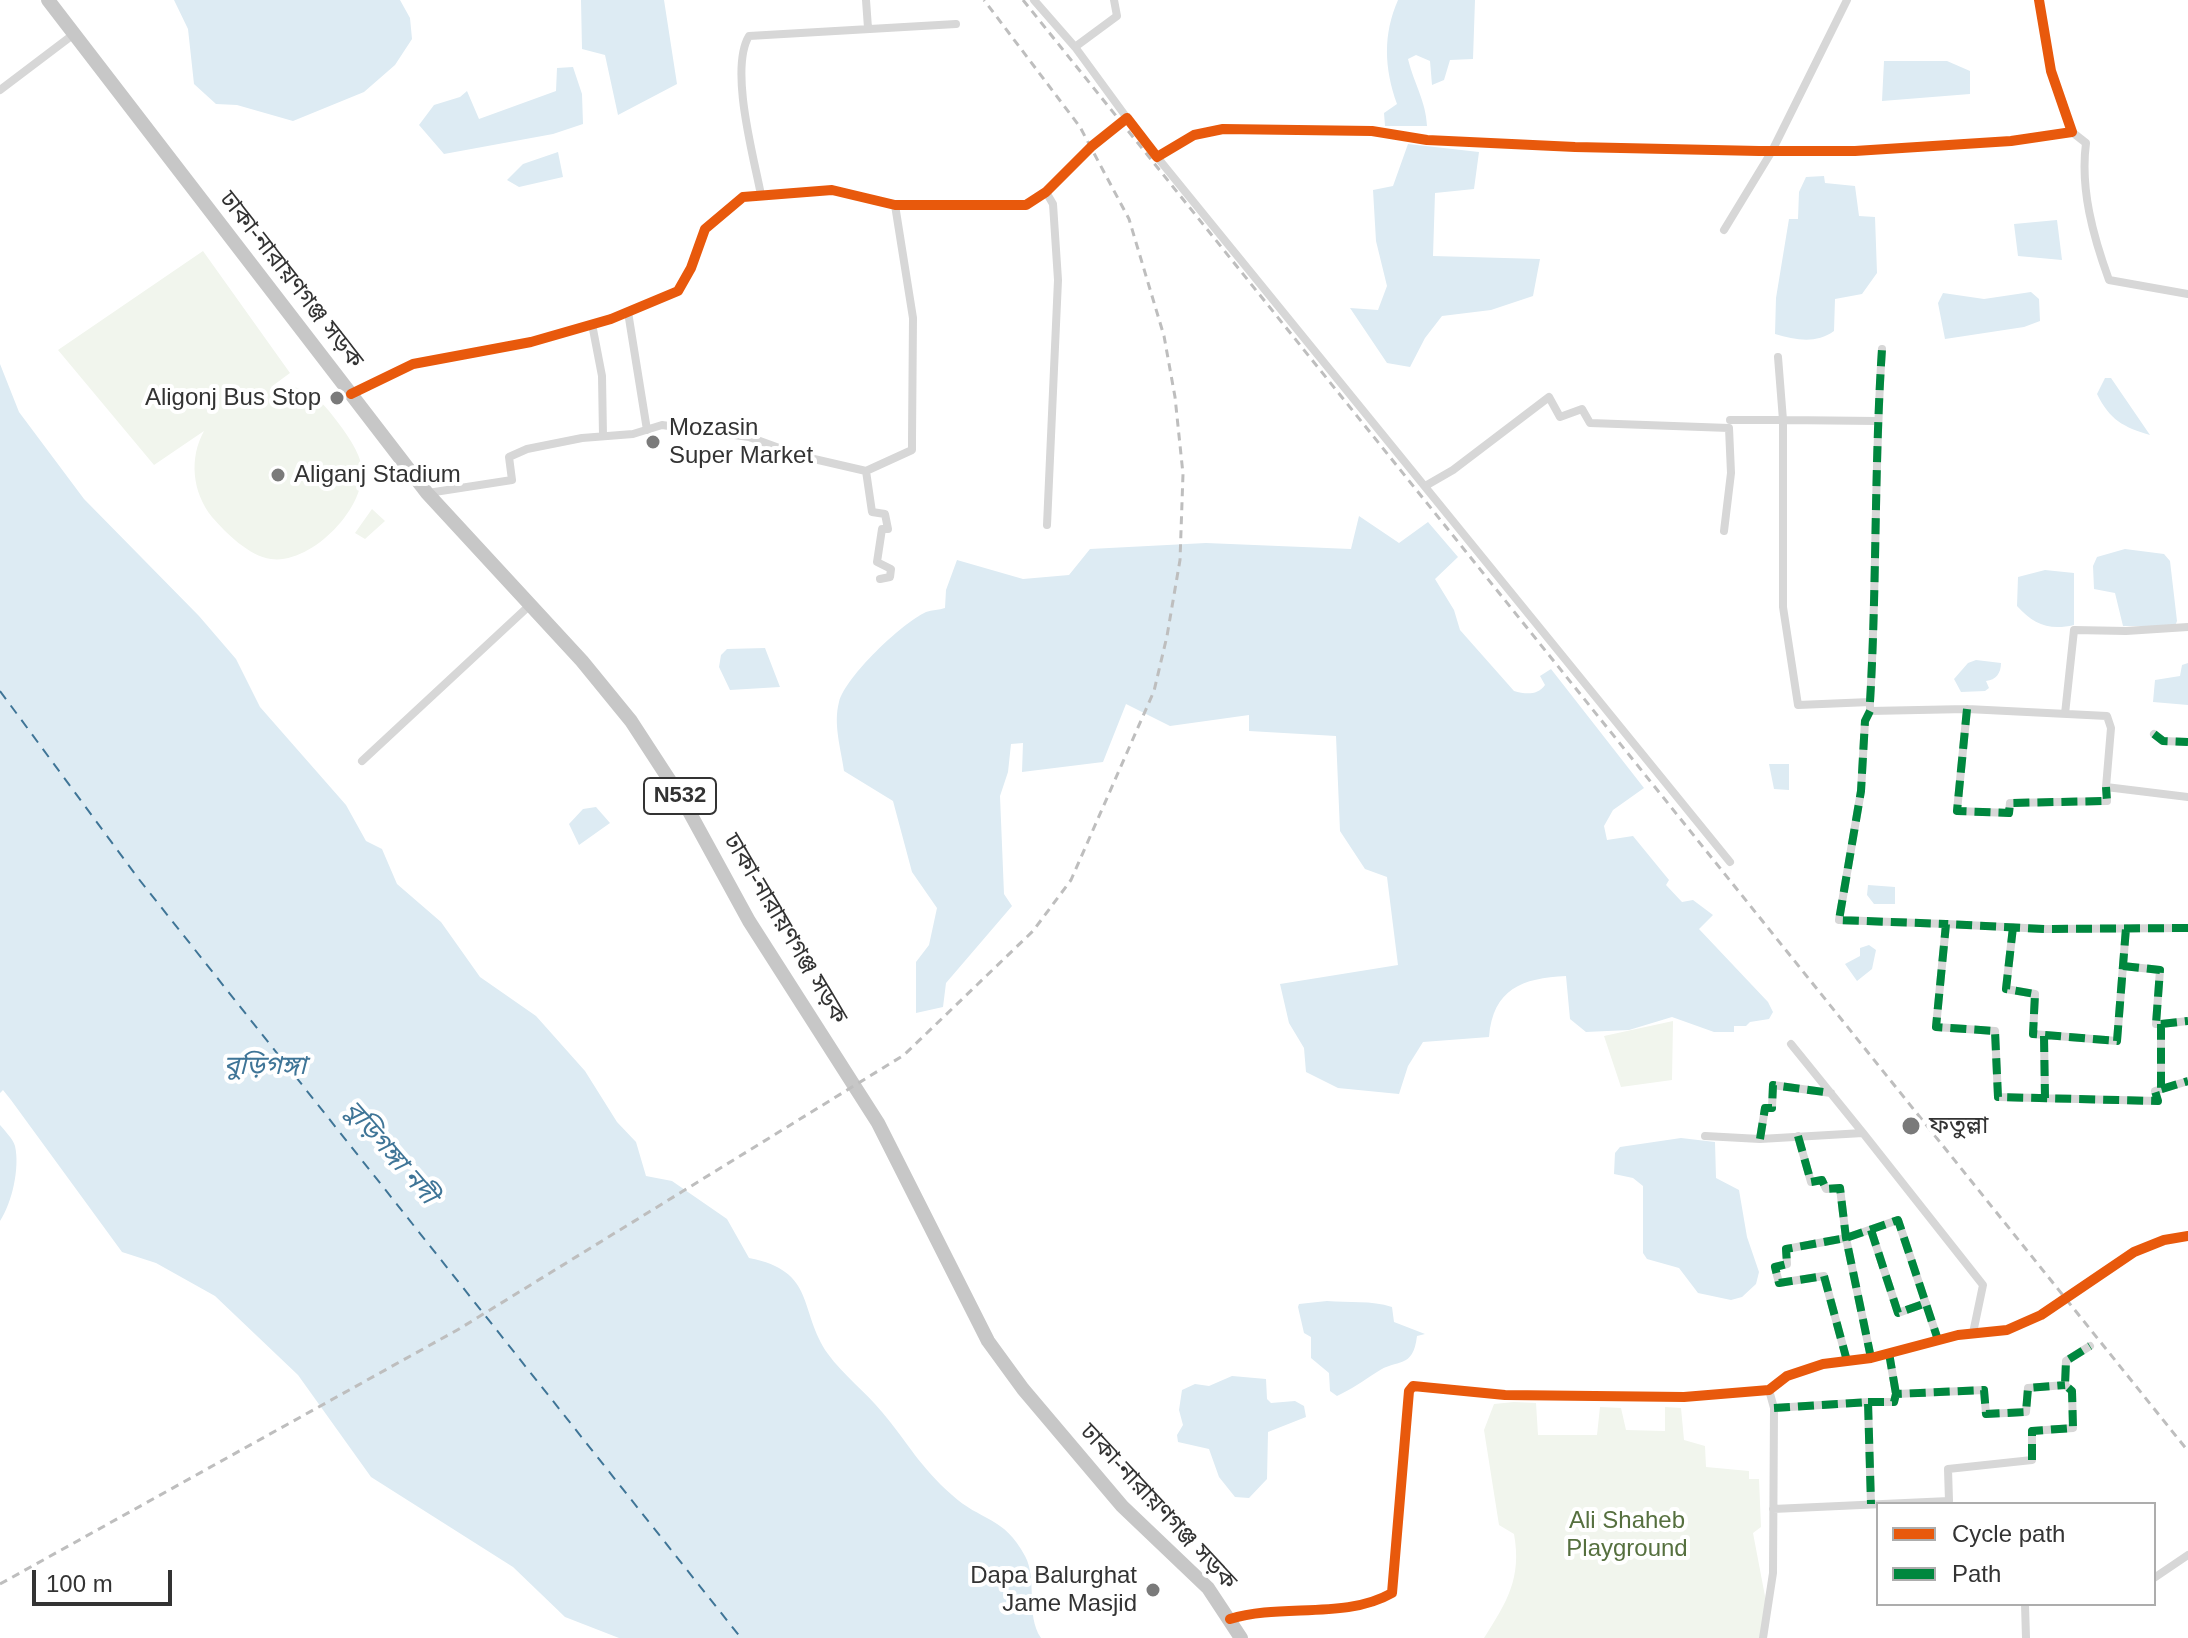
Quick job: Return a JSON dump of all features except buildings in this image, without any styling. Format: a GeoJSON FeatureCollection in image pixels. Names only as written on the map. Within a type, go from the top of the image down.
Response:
{"type":"FeatureCollection","features":[{"type":"Feature","properties":{"kind":"highway","name":"ঢাকা-নারায়ণগঞ্জ সড়ক"},"geometry":{"type":"LineString","coordinates":[[48,0],[427,493],[631,721],[685,804],[749,921],[878,1123],[988,1341],[1122,1506],[1194,1573],[1241,1638]]}},
{"type":"Feature","properties":{"kind":"street"},"geometry":{"type":"LineString","coordinates":[[866,0],[868,28]]}},
{"type":"Feature","properties":{"kind":"street"},"geometry":{"type":"LineString","coordinates":[[1034,0],[1075,47],[1157,157],[1362,413],[1427,485],[1730,862]]}},
{"type":"Feature","properties":{"kind":"street"},"geometry":{"type":"LineString","coordinates":[[1075,47],[1117,16],[1114,0]]}},
{"type":"Feature","properties":{"kind":"street"},"geometry":{"type":"LineString","coordinates":[[1724,230],[1772,151],[1847,0]]}},
{"type":"Feature","properties":{"kind":"street"},"geometry":{"type":"LineString","coordinates":[[2039,0],[2051,71],[2072,132],[2086,143],[2083,171],[2097,247],[2109,280],[2188,294]]}},
{"type":"Feature","properties":{"kind":"street"},"geometry":{"type":"LineString","coordinates":[[761,195],[745,111],[742,59],[747,38],[956,24]]}},
{"type":"Feature","properties":{"kind":"street"},"geometry":{"type":"LineString","coordinates":[[0,90],[74,34]]}},
{"type":"Feature","properties":{"kind":"street"},"geometry":{"type":"LineString","coordinates":[[351,394],[413,364],[531,342],[628,312],[678,291],[691,268],[705,229],[743,197],[832,190],[895,205],[1026,205],[1046,192],[1092,146],[1127,118]]}},
{"type":"Feature","properties":{"kind":"street"},"geometry":{"type":"LineString","coordinates":[[1157,157],[1194,135],[1235,129],[1372,131],[1427,140],[1575,147],[1772,151],[1855,151],[2011,141],[2072,132]]}},
{"type":"Feature","properties":{"kind":"street"},"geometry":{"type":"LineString","coordinates":[[1046,192],[1053,204],[1058,280],[1047,525]]}},
{"type":"Feature","properties":{"kind":"street"},"geometry":{"type":"LineString","coordinates":[[427,493],[512,480],[509,457],[527,449],[662,425],[749,437],[801,456],[866,471],[912,450],[913,318],[895,205]]}},
{"type":"Feature","properties":{"kind":"street"},"geometry":{"type":"LineString","coordinates":[[628,312],[647,430]]}},
{"type":"Feature","properties":{"kind":"street"},"geometry":{"type":"LineString","coordinates":[[592,324],[602,376],[603,436]]}},
{"type":"Feature","properties":{"kind":"street"},"geometry":{"type":"LineString","coordinates":[[1882,349],[1877,421],[1877,574],[1870,707],[1865,721],[1861,791],[1839,920],[2013,927],[2188,928]]}},
{"type":"Feature","properties":{"kind":"street"},"geometry":{"type":"LineString","coordinates":[[1778,357],[1783,420],[1783,607],[1798,705],[1967,709],[2107,716],[2110,722],[2107,801],[2010,803],[2009,813],[1957,811],[1967,709]]}},
{"type":"Feature","properties":{"kind":"street"},"geometry":{"type":"LineString","coordinates":[[1427,485],[1453,470],[1549,397],[1560,417],[1582,409],[1590,423],[1729,428],[1731,473],[1724,531]]}},
{"type":"Feature","properties":{"kind":"street"},"geometry":{"type":"LineString","coordinates":[[1730,420],[1877,421]]}},
{"type":"Feature","properties":{"kind":"street"},"geometry":{"type":"LineString","coordinates":[[866,471],[872,512],[885,514],[888,520],[888,529],[882,529],[877,562],[891,569],[890,577],[880,579]]}},
{"type":"Feature","properties":{"kind":"street"},"geometry":{"type":"LineString","coordinates":[[362,761],[530,605]]}},
{"type":"Feature","properties":{"kind":"street"},"geometry":{"type":"LineString","coordinates":[[2065,714],[2074,630],[2188,627]]}},
{"type":"Feature","properties":{"kind":"street"},"geometry":{"type":"LineString","coordinates":[[2154,734],[2163,741],[2188,742]]}},
{"type":"Feature","properties":{"kind":"street"},"geometry":{"type":"LineString","coordinates":[[2106,787],[2188,797]]}},
{"type":"Feature","properties":{"kind":"street"},"geometry":{"type":"LineString","coordinates":[[1946,924],[1936,1027],[1995,1031],[1998,1097],[2158,1101],[2155,1091],[2188,1081]]}},
{"type":"Feature","properties":{"kind":"street"},"geometry":{"type":"LineString","coordinates":[[2013,927],[2006,989],[2035,994],[2033,1034],[2117,1041],[2126,928]]}},
{"type":"Feature","properties":{"kind":"street"},"geometry":{"type":"LineString","coordinates":[[2123,966],[2160,970],[2156,1024],[2188,1021]]}},
{"type":"Feature","properties":{"kind":"street"},"geometry":{"type":"LineString","coordinates":[[2161,1024],[2161,1088]]}},
{"type":"Feature","properties":{"kind":"street"},"geometry":{"type":"LineString","coordinates":[[2044,1036],[2045,1098]]}},
{"type":"Feature","properties":{"kind":"street"},"geometry":{"type":"LineString","coordinates":[[1791,1044],[1983,1285],[1973,1333]]}},
{"type":"Feature","properties":{"kind":"street"},"geometry":{"type":"LineString","coordinates":[[1760,1139],[1765,1108],[1772,1108],[1773,1085],[1831,1093]]}},
{"type":"Feature","properties":{"kind":"street"},"geometry":{"type":"LineString","coordinates":[[1705,1136],[1760,1139],[1863,1133]]}},
{"type":"Feature","properties":{"kind":"street"},"geometry":{"type":"LineString","coordinates":[[1798,1136],[1811,1182],[1822,1180],[1826,1189],[1840,1188],[1846,1238],[1871,1358]]}},
{"type":"Feature","properties":{"kind":"street"},"geometry":{"type":"LineString","coordinates":[[1847,1361],[1824,1276],[1779,1283],[1775,1267],[1787,1264],[1786,1249],[1846,1238],[1898,1220],[1938,1340]]}},
{"type":"Feature","properties":{"kind":"street"},"geometry":{"type":"LineString","coordinates":[[1871,1230],[1898,1313],[1926,1303]]}},
{"type":"Feature","properties":{"kind":"street"},"geometry":{"type":"LineString","coordinates":[[1230,1619],[1257,1611],[1357,1604],[1392,1593],[1409,1391],[1413,1386],[1519,1396],[1684,1397],[1769,1390],[1787,1376],[1938,1340],[2007,1330],[2041,1315],[2134,1252],[2164,1240],[2188,1236]]}},
{"type":"Feature","properties":{"kind":"street"},"geometry":{"type":"LineString","coordinates":[[2065,1385],[2066,1361],[2090,1346]]}},
{"type":"Feature","properties":{"kind":"street"},"geometry":{"type":"LineString","coordinates":[[1774,1408],[1894,1402],[1896,1394],[1889,1353]]}},
{"type":"Feature","properties":{"kind":"street"},"geometry":{"type":"LineString","coordinates":[[1896,1394],[1984,1390],[1986,1414],[2026,1412],[2028,1388],[2065,1385],[2072,1391],[2073,1428],[2032,1431],[2032,1460],[1948,1469],[1949,1501],[1923,1502]]}},
{"type":"Feature","properties":{"kind":"street"},"geometry":{"type":"LineString","coordinates":[[1763,1638],[1773,1573],[1774,1408],[1769,1390]]}},
{"type":"Feature","properties":{"kind":"street"},"geometry":{"type":"LineString","coordinates":[[1868,1402],[1871,1504]]}},
{"type":"Feature","properties":{"kind":"street"},"geometry":{"type":"LineString","coordinates":[[1773,1509],[1876,1504]]}},
{"type":"Feature","properties":{"kind":"street"},"geometry":{"type":"LineString","coordinates":[[2156,1577],[2188,1555]]}},
{"type":"Feature","properties":{"kind":"street"},"geometry":{"type":"LineString","coordinates":[[2025,1606],[2026,1638]]}},
{"type":"Feature","properties":{"kind":"green space"},"geometry":{"type":"Polygon","coordinates":[[[203,251],[290,373],[271,387],[296,388],[317,399],[347,436],[361,463],[362,479],[348,513],[320,542],[287,558],[271,559],[246,549],[224,530],[205,507],[195,475],[196,452],[204,431],[154,465],[58,350],[203,251]]]}},
{"type":"Feature","properties":{"kind":"green space"},"geometry":{"type":"Polygon","coordinates":[[[372,509],[385,521],[365,539],[355,533],[372,509]]]}},
{"type":"Feature","properties":{"kind":"green space"},"geometry":{"type":"Polygon","coordinates":[[[1673,1021],[1672,1080],[1621,1087],[1604,1036],[1673,1021]]]}},
{"type":"Feature","properties":{"kind":"green space","name":"Ali Shaheb Playground"},"geometry":{"type":"Polygon","coordinates":[[[1536,1403],[1538,1435],[1597,1435],[1600,1407],[1621,1408],[1626,1430],[1665,1431],[1665,1407],[1681,1408],[1684,1440],[1705,1446],[1706,1467],[1749,1471],[1749,1479],[1759,1479],[1761,1527],[1753,1533],[1768,1612],[1763,1638],[1484,1638],[1511,1589],[1516,1550],[1514,1534],[1499,1525],[1484,1430],[1494,1404],[1536,1403]]]}},
{"type":"Feature","properties":{"kind":"water"},"geometry":{"type":"Polygon","coordinates":[[[174,0],[400,0],[410,18],[412,39],[395,65],[364,92],[293,121],[237,105],[216,104],[194,84],[188,29],[174,0]]]}},
{"type":"Feature","properties":{"kind":"water"},"geometry":{"type":"Polygon","coordinates":[[[581,0],[664,0],[677,84],[618,115],[605,55],[582,49],[581,0]]]}},
{"type":"Feature","properties":{"kind":"water"},"geometry":{"type":"Polygon","coordinates":[[[1398,0],[1475,0],[1473,59],[1450,60],[1444,80],[1432,85],[1430,61],[1416,55],[1408,59],[1427,126],[1385,126],[1384,113],[1397,104],[1387,51],[1398,0]]]}},
{"type":"Feature","properties":{"kind":"water"},"geometry":{"type":"Polygon","coordinates":[[[1884,61],[1947,61],[1970,71],[1970,94],[1882,101],[1884,61]]]}},
{"type":"Feature","properties":{"kind":"water"},"geometry":{"type":"Polygon","coordinates":[[[573,67],[582,94],[583,124],[553,134],[444,154],[419,125],[434,105],[460,97],[467,91],[479,119],[556,91],[557,68],[573,67]]]}},
{"type":"Feature","properties":{"kind":"water"},"geometry":{"type":"Polygon","coordinates":[[[1408,144],[1479,152],[1474,189],[1435,193],[1433,256],[1540,259],[1533,296],[1491,310],[1442,316],[1425,338],[1410,367],[1387,363],[1350,308],[1378,310],[1387,286],[1376,241],[1373,190],[1393,186],[1408,144]]]}},
{"type":"Feature","properties":{"kind":"water"},"geometry":{"type":"Polygon","coordinates":[[[558,152],[563,177],[519,187],[507,180],[523,164],[558,152]]]}},
{"type":"Feature","properties":{"kind":"water"},"geometry":{"type":"Polygon","coordinates":[[[1824,176],[1825,183],[1855,186],[1859,216],[1875,217],[1877,273],[1862,294],[1835,299],[1834,331],[1806,340],[1775,334],[1776,298],[1789,219],[1798,219],[1799,192],[1806,177],[1824,176]]]}},
{"type":"Feature","properties":{"kind":"water"},"geometry":{"type":"Polygon","coordinates":[[[2057,220],[2062,260],[2018,256],[2014,224],[2057,220]]]}},
{"type":"Feature","properties":{"kind":"water"},"geometry":{"type":"Polygon","coordinates":[[[2031,292],[2039,299],[2040,321],[2024,327],[1945,339],[1938,303],[1943,293],[1984,299],[2031,292]]]}},
{"type":"Feature","properties":{"kind":"water","name":"বুড়িগঙ্গা"},"geometry":{"type":"Polygon","coordinates":[[[0,364],[19,412],[84,499],[199,616],[236,659],[260,707],[346,805],[366,841],[382,849],[397,884],[441,922],[480,977],[536,1016],[585,1071],[617,1122],[636,1142],[646,1176],[672,1181],[727,1219],[749,1258],[786,1272],[803,1295],[819,1338],[834,1362],[876,1405],[941,1485],[962,1503],[1009,1533],[1029,1565],[1034,1618],[1041,1638],[619,1638],[565,1617],[513,1567],[371,1477],[298,1375],[215,1296],[156,1263],[122,1252],[11,1100],[3,1090],[0,1093],[0,364]]]}},
{"type":"Feature","properties":{"kind":"water"},"geometry":{"type":"Polygon","coordinates":[[[2105,378],[2111,378],[2150,435],[2125,425],[2107,410],[2097,394],[2105,378]]]}},
{"type":"Feature","properties":{"kind":"water"},"geometry":{"type":"Polygon","coordinates":[[[1359,516],[1399,543],[1428,522],[1458,557],[1435,579],[1454,610],[1460,630],[1514,691],[1535,693],[1545,685],[1540,676],[1551,669],[1644,788],[1613,810],[1604,826],[1607,840],[1633,836],[1669,880],[1666,885],[1682,902],[1693,900],[1713,915],[1699,929],[1768,1002],[1773,1012],[1769,1019],[1734,1026],[1734,1032],[1714,1032],[1672,1017],[1629,1030],[1586,1032],[1570,1019],[1566,976],[1550,977],[1512,989],[1497,1008],[1489,1037],[1423,1042],[1408,1066],[1399,1094],[1338,1088],[1306,1072],[1304,1048],[1289,1023],[1280,984],[1398,965],[1387,877],[1365,869],[1340,831],[1336,736],[1249,731],[1249,715],[1170,726],[1126,704],[1103,762],[1022,772],[1023,743],[1011,744],[1008,772],[1000,796],[1004,894],[1012,906],[946,983],[943,1007],[916,1013],[916,962],[929,945],[937,908],[912,872],[893,801],[844,771],[837,710],[844,691],[863,665],[916,618],[926,612],[945,608],[946,590],[957,560],[1023,579],[1069,575],[1090,549],[1206,543],[1351,549],[1359,516]]]}},
{"type":"Feature","properties":{"kind":"water"},"geometry":{"type":"Polygon","coordinates":[[[2125,549],[2164,554],[2170,561],[2175,626],[2123,626],[2115,593],[2094,589],[2093,566],[2097,557],[2125,549]]]}},
{"type":"Feature","properties":{"kind":"water"},"geometry":{"type":"Polygon","coordinates":[[[2045,570],[2074,573],[2074,625],[2057,627],[2042,624],[2017,606],[2018,577],[2045,570]]]}},
{"type":"Feature","properties":{"kind":"water"},"geometry":{"type":"Polygon","coordinates":[[[765,648],[780,687],[730,690],[719,667],[721,655],[727,649],[765,648]]]}},
{"type":"Feature","properties":{"kind":"water"},"geometry":{"type":"Polygon","coordinates":[[[1976,660],[2001,663],[1999,673],[1986,681],[1989,688],[1985,691],[1961,692],[1954,679],[1968,663],[1976,660]]]}},
{"type":"Feature","properties":{"kind":"water"},"geometry":{"type":"Polygon","coordinates":[[[2188,663],[2188,705],[2153,702],[2155,680],[2180,676],[2182,665],[2188,663]]]}},
{"type":"Feature","properties":{"kind":"water"},"geometry":{"type":"Polygon","coordinates":[[[1769,764],[1789,764],[1789,790],[1774,789],[1769,764]]]}},
{"type":"Feature","properties":{"kind":"water"},"geometry":{"type":"Polygon","coordinates":[[[596,807],[610,823],[579,845],[569,824],[583,809],[596,807]]]}},
{"type":"Feature","properties":{"kind":"water"},"geometry":{"type":"Polygon","coordinates":[[[1868,885],[1895,887],[1895,904],[1874,904],[1867,895],[1868,885]]]}},
{"type":"Feature","properties":{"kind":"water"},"geometry":{"type":"Polygon","coordinates":[[[1869,945],[1876,950],[1872,969],[1857,981],[1845,964],[1860,956],[1860,948],[1869,945]]]}},
{"type":"Feature","properties":{"kind":"water"},"geometry":{"type":"Polygon","coordinates":[[[0,1125],[14,1143],[16,1175],[0,1221],[0,1125]]]}},
{"type":"Feature","properties":{"kind":"water"},"geometry":{"type":"Polygon","coordinates":[[[1681,1138],[1715,1142],[1716,1178],[1739,1190],[1747,1237],[1759,1272],[1756,1284],[1742,1297],[1731,1300],[1698,1293],[1679,1268],[1647,1259],[1643,1253],[1643,1186],[1633,1178],[1614,1174],[1615,1153],[1620,1147],[1681,1138]]]}},
{"type":"Feature","properties":{"kind":"water"},"geometry":{"type":"Polygon","coordinates":[[[1327,1301],[1392,1307],[1394,1322],[1425,1334],[1417,1336],[1408,1359],[1384,1368],[1337,1396],[1330,1391],[1329,1373],[1311,1358],[1311,1337],[1304,1333],[1298,1307],[1299,1304],[1327,1301]]]}},
{"type":"Feature","properties":{"kind":"water"},"geometry":{"type":"Polygon","coordinates":[[[1232,1376],[1266,1379],[1267,1399],[1271,1403],[1295,1401],[1304,1406],[1306,1417],[1268,1432],[1267,1479],[1249,1498],[1235,1497],[1219,1477],[1209,1449],[1178,1442],[1177,1435],[1183,1425],[1179,1410],[1182,1390],[1195,1384],[1209,1386],[1232,1376]]]}},
{"type":"Feature","properties":{"kind":"ferry route"},"geometry":{"type":"LineString","coordinates":[[0,691],[138,878],[741,1638]]}},
{"type":"Feature","properties":{"kind":"railway"},"geometry":{"type":"LineString","coordinates":[[0,1584],[459,1329],[904,1055],[1033,931],[1071,880],[1154,691],[1180,560],[1183,474],[1175,397],[1164,336],[1129,219],[1080,127],[984,0]]}},
{"type":"Feature","properties":{"kind":"railway"},"geometry":{"type":"LineString","coordinates":[[1023,0],[2188,1451]]}},
{"type":"Feature","properties":{"kind":"marked path"},"geometry":{"type":"LineString","coordinates":[[1870,702],[1882,349]]}},
{"type":"Feature","properties":{"kind":"marked path"},"geometry":{"type":"LineString","coordinates":[[1967,709],[1957,811],[2009,813],[2010,803],[2107,801],[2106,787]]}},
{"type":"Feature","properties":{"kind":"marked path"},"geometry":{"type":"LineString","coordinates":[[1870,711],[1865,721],[1861,791],[1839,920],[1946,924]]}},
{"type":"Feature","properties":{"kind":"marked path"},"geometry":{"type":"LineString","coordinates":[[2154,734],[2163,741],[2188,742]]}},
{"type":"Feature","properties":{"kind":"marked path"},"geometry":{"type":"LineString","coordinates":[[2188,928],[2045,929],[1946,924],[1936,1027],[1995,1031],[1998,1097],[2158,1101],[2155,1091],[2188,1081]]}},
{"type":"Feature","properties":{"kind":"marked path"},"geometry":{"type":"LineString","coordinates":[[2013,927],[2006,989],[2035,994],[2033,1034],[2117,1041],[2126,928]]}},
{"type":"Feature","properties":{"kind":"marked path"},"geometry":{"type":"LineString","coordinates":[[2123,966],[2160,970],[2156,1024],[2161,1024],[2161,1088]]}},
{"type":"Feature","properties":{"kind":"marked path"},"geometry":{"type":"LineString","coordinates":[[2161,1024],[2188,1021]]}},
{"type":"Feature","properties":{"kind":"marked path"},"geometry":{"type":"LineString","coordinates":[[2044,1036],[2045,1098]]}},
{"type":"Feature","properties":{"kind":"marked path"},"geometry":{"type":"LineString","coordinates":[[1760,1139],[1765,1108],[1772,1108],[1773,1085],[1831,1093]]}},
{"type":"Feature","properties":{"kind":"marked path"},"geometry":{"type":"LineString","coordinates":[[1798,1136],[1811,1182],[1822,1180],[1826,1189],[1840,1188],[1846,1238],[1871,1358]]}},
{"type":"Feature","properties":{"kind":"marked path"},"geometry":{"type":"LineString","coordinates":[[1847,1361],[1824,1276],[1779,1283],[1775,1267],[1787,1264],[1786,1249],[1846,1238],[1898,1220],[1938,1340]]}},
{"type":"Feature","properties":{"kind":"marked path"},"geometry":{"type":"LineString","coordinates":[[1871,1230],[1898,1313],[1926,1303]]}},
{"type":"Feature","properties":{"kind":"marked path"},"geometry":{"type":"LineString","coordinates":[[2032,1460],[2032,1431],[2073,1428],[2072,1391],[2065,1385],[2066,1361],[2090,1346]]}},
{"type":"Feature","properties":{"kind":"marked path"},"geometry":{"type":"LineString","coordinates":[[1889,1353],[1896,1394]]}},
{"type":"Feature","properties":{"kind":"marked path"},"geometry":{"type":"LineString","coordinates":[[1868,1402],[1894,1402],[1896,1394],[1984,1390],[1986,1414],[2026,1412],[2028,1388],[2065,1385]]}},
{"type":"Feature","properties":{"kind":"marked path"},"geometry":{"type":"LineString","coordinates":[[1774,1408],[1868,1402],[1871,1504]]}},
{"type":"Feature","properties":{"kind":"cycle path"},"geometry":{"type":"LineString","coordinates":[[351,394],[413,364],[531,342],[611,319],[678,291],[691,268],[705,229],[743,197],[832,190],[895,205],[1026,205],[1046,192],[1092,146],[1127,118],[1157,157],[1194,135],[1223,129],[1372,131],[1427,140],[1759,151],[1855,151],[2011,141],[2072,132],[2051,71],[2039,0]]}},
{"type":"Feature","properties":{"kind":"cycle path"},"geometry":{"type":"LineString","coordinates":[[1230,1619],[1250,1614],[1354,1606],[1392,1593],[1409,1391],[1413,1386],[1505,1395],[1684,1397],[1769,1390],[1787,1376],[1823,1364],[1871,1358],[1958,1335],[2007,1330],[2041,1315],[2134,1252],[2164,1240],[2188,1236]]}},
{"type":"Feature","properties":{"kind":"place","name":"Aligonj Bus Stop"},"geometry":{"type":"Point","coordinates":[337,398]}},
{"type":"Feature","properties":{"kind":"place","name":"Mozasin Super Market"},"geometry":{"type":"Point","coordinates":[653,442]}},
{"type":"Feature","properties":{"kind":"place","name":"Aliganj Stadium"},"geometry":{"type":"Point","coordinates":[278,475]}},
{"type":"Feature","properties":{"kind":"place","name":"ফতুল্লা"},"geometry":{"type":"Point","coordinates":[1911,1126]}},
{"type":"Feature","properties":{"kind":"place","name":"Dapa Balurghat Jame Masjid"},"geometry":{"type":"Point","coordinates":[1153,1590]}},
{"type":"Feature","properties":{"kind":"water label","name":"বুড়িগঙ্গা নদী"},"geometry":{"type":"Point","coordinates":[390,1153]}}]}
